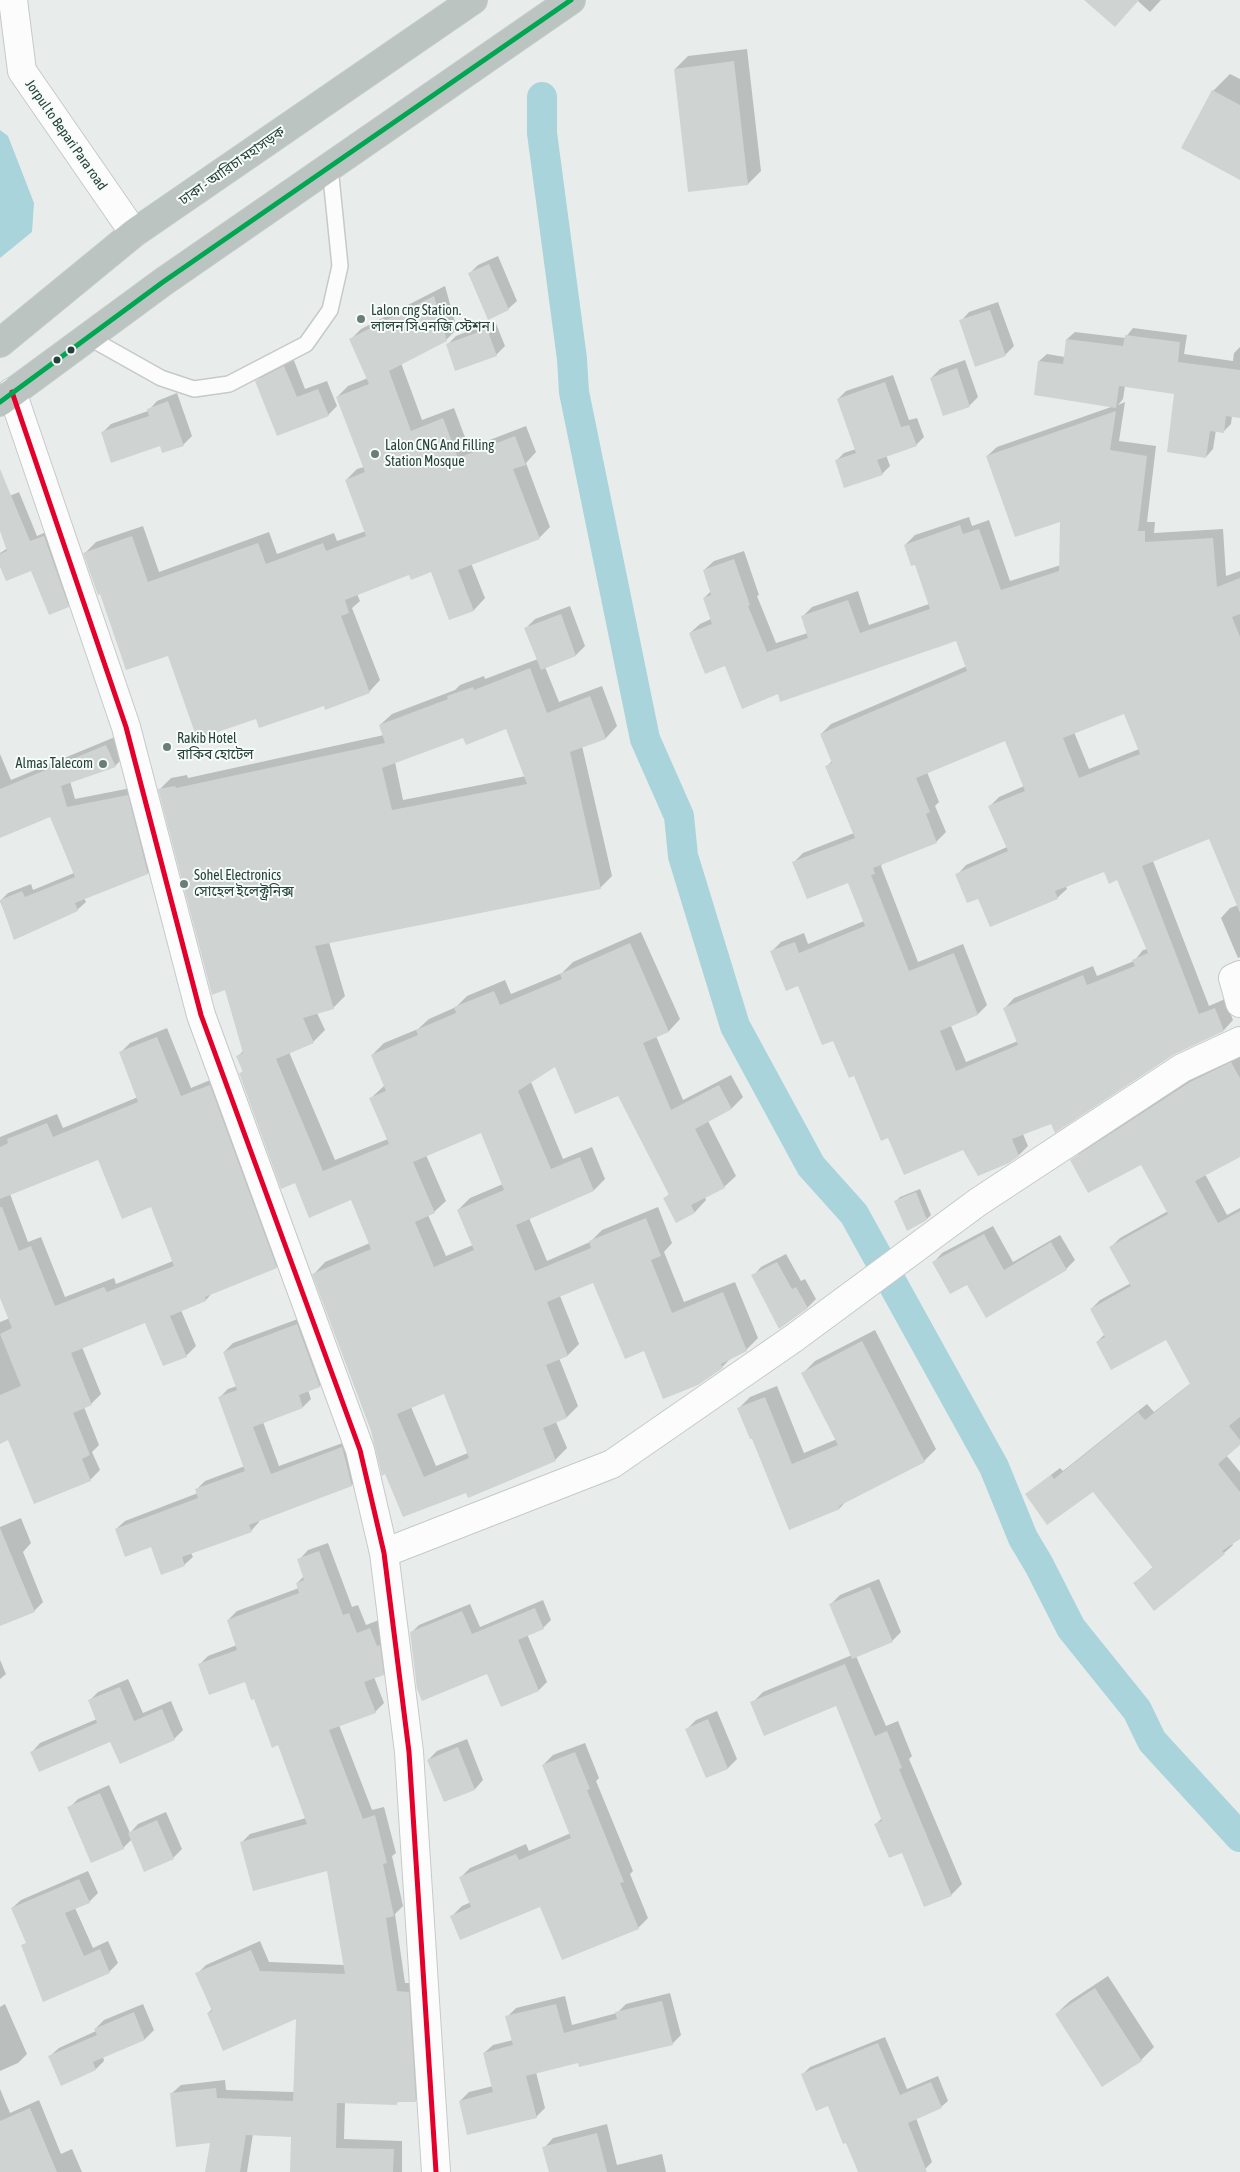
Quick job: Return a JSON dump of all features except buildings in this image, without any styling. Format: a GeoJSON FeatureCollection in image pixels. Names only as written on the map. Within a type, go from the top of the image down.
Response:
{"type":"FeatureCollection","features":[{"type":"Feature","properties":{"kind":"highway","name":"ঢাকা - আরিচা মহাসড়ক"},"geometry":{"type":"LineString","coordinates":[[0,343],[134,233],[473,0]]}},
{"type":"Feature","properties":{"kind":"highway"},"geometry":{"type":"LineString","coordinates":[[6,397],[88,337],[571,0]]}},
{"type":"Feature","properties":{"kind":"street","name":"Jorpul to Bepari Para road"},"geometry":{"type":"LineString","coordinates":[[13,0],[22,71],[134,233]]}},
{"type":"Feature","properties":{"kind":"street"},"geometry":{"type":"LineString","coordinates":[[6,397],[126,727],[201,1015],[360,1450],[384,1553],[409,1752],[436,2172]]}},
{"type":"Feature","properties":{"kind":"street"},"geometry":{"type":"LineString","coordinates":[[1240,975],[1233,978],[1240,1003]]}},
{"type":"Feature","properties":{"kind":"street"},"geometry":{"type":"LineString","coordinates":[[384,1553],[612,1464],[794,1338],[978,1202],[1182,1068],[1240,1040]]}},
{"type":"Feature","properties":{"kind":"lane"},"geometry":{"type":"LineString","coordinates":[[88,337],[160,378],[194,389],[229,384],[306,344],[330,310],[340,266],[330,167]]}},
{"type":"Feature","properties":{"kind":"water"},"geometry":{"type":"Polygon","coordinates":[[[0,130],[8,136],[34,203],[32,232],[0,258],[0,130]]]}},
{"type":"Feature","properties":{"kind":"waterway"},"geometry":{"type":"LineString","coordinates":[[542,97],[542,133],[572,359],[574,392],[645,739],[679,816],[683,856],[735,1026],[811,1166],[854,1214],[994,1467],[1023,1538],[1071,1628],[1137,1710],[1152,1741],[1240,1837]]}},
{"type":"Feature","properties":{"kind":"transit line"},"geometry":{"type":"LineString","coordinates":[[0,402],[163,282],[571,0]]}},
{"type":"Feature","properties":{"kind":"transit line"},"geometry":{"type":"LineString","coordinates":[[12,392],[126,727],[201,1015],[360,1450],[384,1553],[409,1752],[436,2172]]}},
{"type":"Feature","properties":{"kind":"place","name":"Lalon cng Station. লালন সিএনজি স্টেশন।"},"geometry":{"type":"Point","coordinates":[361,319]}},
{"type":"Feature","properties":{"kind":"place","name":"Lalon CNG And Filling Station Mosque"},"geometry":{"type":"Point","coordinates":[375,454]}},
{"type":"Feature","properties":{"kind":"place","name":"Rakib Hotel রাকিব হোটেল"},"geometry":{"type":"Point","coordinates":[167,747]}},
{"type":"Feature","properties":{"kind":"place","name":"Almas Talecom"},"geometry":{"type":"Point","coordinates":[103,764]}},
{"type":"Feature","properties":{"kind":"place","name":"Sohel Electronics সোহেল ইলেক্ট্রনিক্স"},"geometry":{"type":"Point","coordinates":[184,884]}}]}
